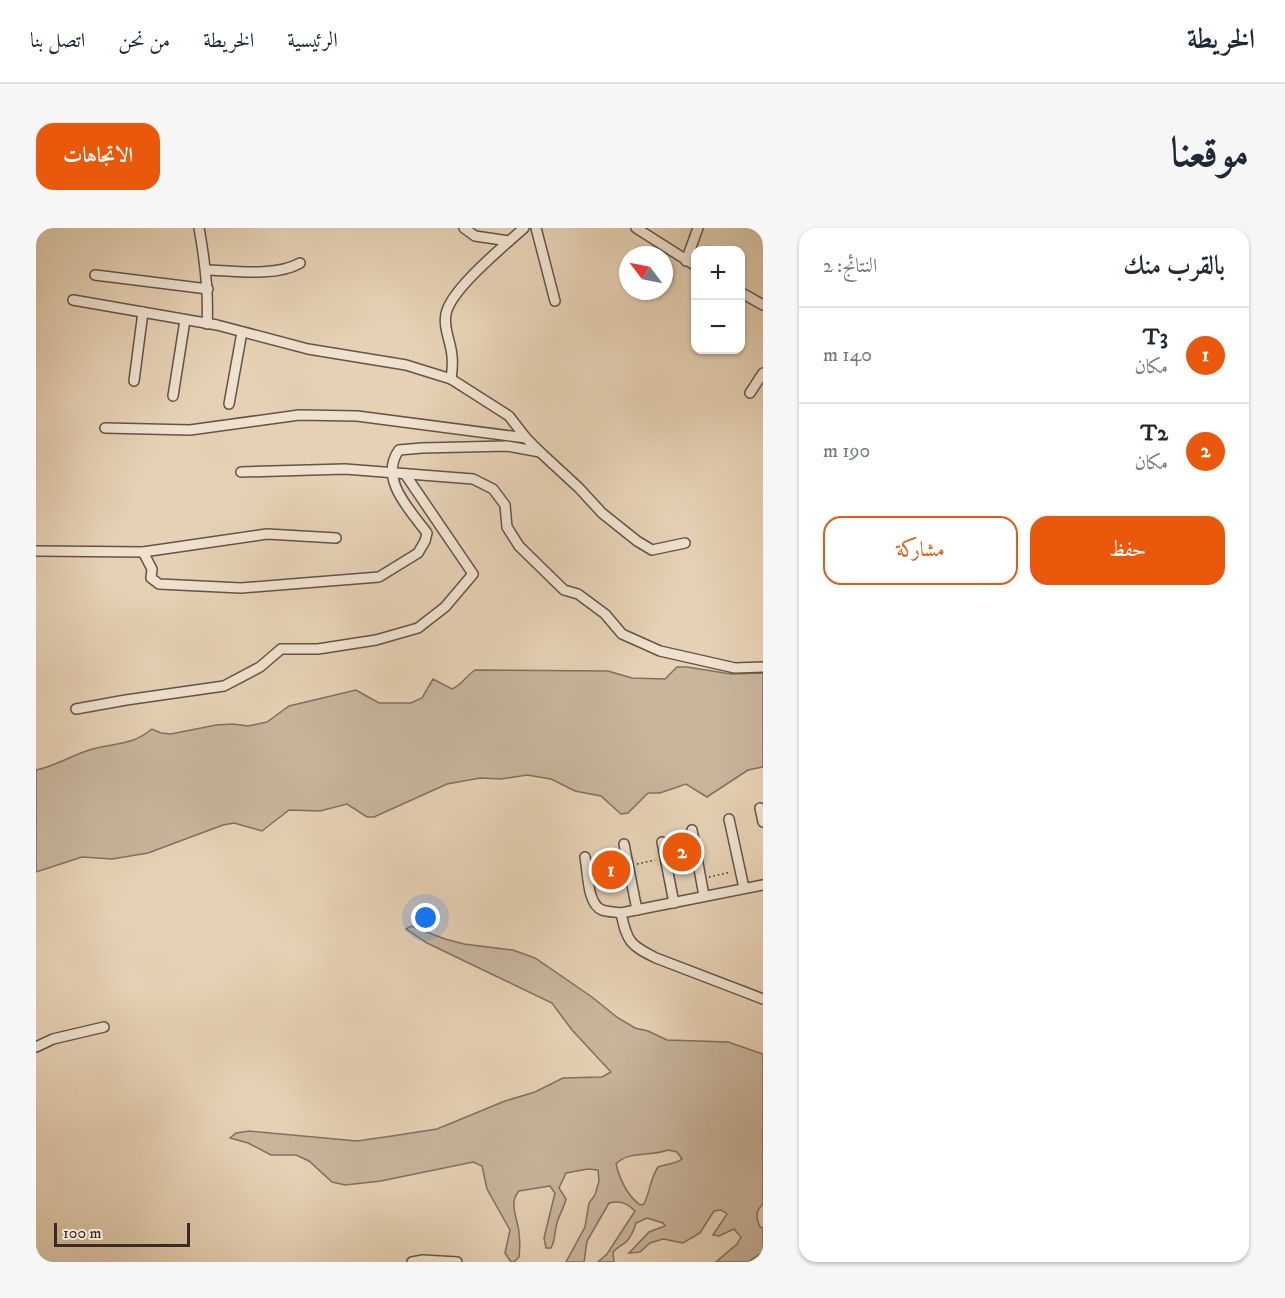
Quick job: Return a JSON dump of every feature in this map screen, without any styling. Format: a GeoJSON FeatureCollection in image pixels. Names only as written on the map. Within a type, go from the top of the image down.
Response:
{"type":"FeatureCollection","features":[{"type":"Feature","properties":{"kind":"street"},"geometry":{"type":"LineString","coordinates":[[200,228],[207,270],[207,324]]}},
{"type":"Feature","properties":{"kind":"street"},"geometry":{"type":"LineString","coordinates":[[464,228],[475,236],[509,241]]}},
{"type":"Feature","properties":{"kind":"street"},"geometry":{"type":"LineString","coordinates":[[451,379],[452,355],[446,328],[448,306],[456,293],[524,228]]}},
{"type":"Feature","properties":{"kind":"street"},"geometry":{"type":"LineString","coordinates":[[536,228],[555,301]]}},
{"type":"Feature","properties":{"kind":"street"},"geometry":{"type":"LineString","coordinates":[[636,228],[691,264]]}},
{"type":"Feature","properties":{"kind":"street"},"geometry":{"type":"LineString","coordinates":[[686,261],[698,228]]}},
{"type":"Feature","properties":{"kind":"street"},"geometry":{"type":"LineString","coordinates":[[207,270],[249,272],[284,269],[300,263]]}},
{"type":"Feature","properties":{"kind":"street"},"geometry":{"type":"LineString","coordinates":[[95,275],[208,289]]}},
{"type":"Feature","properties":{"kind":"street"},"geometry":{"type":"LineString","coordinates":[[745,294],[763,305]]}},
{"type":"Feature","properties":{"kind":"street"},"geometry":{"type":"LineString","coordinates":[[73,300],[207,324],[308,349],[406,365],[451,379],[509,416],[526,438],[602,513],[637,541],[652,550],[685,543]]}},
{"type":"Feature","properties":{"kind":"street"},"geometry":{"type":"LineString","coordinates":[[134,381],[143,312]]}},
{"type":"Feature","properties":{"kind":"street"},"geometry":{"type":"LineString","coordinates":[[172,396],[185,320]]}},
{"type":"Feature","properties":{"kind":"street"},"geometry":{"type":"LineString","coordinates":[[229,404],[242,332]]}},
{"type":"Feature","properties":{"kind":"street"},"geometry":{"type":"LineString","coordinates":[[750,393],[763,373]]}},
{"type":"Feature","properties":{"kind":"street"},"geometry":{"type":"LineString","coordinates":[[105,428],[190,430],[299,414],[346,416],[526,438]]}},
{"type":"Feature","properties":{"kind":"street"},"geometry":{"type":"LineString","coordinates":[[142,552],[152,569],[151,578],[159,584],[241,588],[380,577],[418,552],[427,533],[397,494],[392,473],[394,457],[399,450],[507,446],[540,452]]}},
{"type":"Feature","properties":{"kind":"street"},"geometry":{"type":"LineString","coordinates":[[241,472],[345,469],[473,479],[493,489],[505,505],[507,527],[519,546],[564,590],[578,594],[605,614],[622,634],[660,651],[735,668],[763,667]]}},
{"type":"Feature","properties":{"kind":"street"},"geometry":{"type":"LineString","coordinates":[[76,709],[224,686],[260,667],[281,648],[318,649],[376,640],[418,627],[445,607],[473,574],[405,474]]}},
{"type":"Feature","properties":{"kind":"street"},"geometry":{"type":"LineString","coordinates":[[36,550],[142,552],[267,534],[336,538]]}},
{"type":"Feature","properties":{"kind":"street"},"geometry":{"type":"LineString","coordinates":[[760,808],[763,822]]}},
{"type":"Feature","properties":{"kind":"street"},"geometry":{"type":"LineString","coordinates":[[729,819],[744,888]]}},
{"type":"Feature","properties":{"kind":"street"},"geometry":{"type":"LineString","coordinates":[[692,830],[704,896]]}},
{"type":"Feature","properties":{"kind":"street"},"geometry":{"type":"LineString","coordinates":[[662,842],[674,903]]}},
{"type":"Feature","properties":{"kind":"street"},"geometry":{"type":"LineString","coordinates":[[624,844],[637,910]]}},
{"type":"Feature","properties":{"kind":"street"},"geometry":{"type":"LineString","coordinates":[[585,857],[592,898],[602,910],[621,914],[763,885]]}},
{"type":"Feature","properties":{"kind":"street"},"geometry":{"type":"LineString","coordinates":[[621,914],[626,934],[632,944],[640,950],[763,999]]}},
{"type":"Feature","properties":{"kind":"street"},"geometry":{"type":"LineString","coordinates":[[36,1047],[53,1039],[104,1028]]}},
{"type":"Feature","properties":{"kind":"street"},"geometry":{"type":"LineString","coordinates":[[412,1262],[457,1262]]}},
{"type":"Feature","properties":{"kind":"path"},"geometry":{"type":"LineString","coordinates":[[628,866],[665,858]]}},
{"type":"Feature","properties":{"kind":"path"},"geometry":{"type":"LineString","coordinates":[[701,879],[740,869]]}},
{"type":"Feature","properties":{"kind":"shaded area"},"geometry":{"type":"Polygon","coordinates":[[[677,667],[731,674],[763,673],[763,767],[748,770],[707,797],[686,784],[660,793],[648,793],[628,813],[621,814],[601,796],[575,791],[551,779],[527,775],[501,779],[480,778],[447,784],[374,817],[367,817],[347,804],[320,811],[289,810],[262,831],[234,823],[148,853],[112,859],[82,857],[36,872],[36,770],[89,750],[136,739],[152,729],[171,734],[216,725],[248,726],[267,722],[289,706],[356,690],[379,703],[411,703],[422,698],[433,679],[452,689],[475,670],[608,671],[632,678],[665,679],[677,667]]]}},
{"type":"Feature","properties":{"kind":"shaded area"},"geometry":{"type":"Polygon","coordinates":[[[411,926],[464,944],[513,950],[535,958],[618,1018],[635,1028],[667,1040],[728,1042],[763,1054],[763,1204],[757,1215],[760,1227],[763,1228],[763,1252],[748,1262],[716,1262],[737,1244],[741,1237],[734,1229],[719,1236],[713,1235],[727,1214],[721,1210],[714,1211],[700,1233],[683,1243],[663,1239],[650,1243],[640,1252],[629,1253],[649,1232],[665,1226],[663,1223],[647,1218],[636,1223],[628,1240],[613,1252],[614,1262],[598,1262],[607,1254],[635,1211],[626,1204],[617,1202],[609,1203],[587,1241],[584,1262],[566,1262],[585,1227],[589,1203],[595,1195],[599,1181],[598,1170],[588,1169],[566,1173],[559,1188],[566,1199],[551,1248],[546,1248],[544,1238],[555,1193],[550,1186],[519,1191],[514,1206],[519,1236],[519,1257],[511,1262],[505,1253],[510,1230],[487,1189],[482,1166],[473,1162],[381,1181],[345,1185],[332,1182],[309,1161],[296,1155],[271,1155],[248,1143],[230,1138],[236,1133],[249,1131],[357,1141],[437,1129],[505,1101],[535,1092],[563,1078],[602,1077],[611,1072],[572,1030],[552,1003],[427,943],[406,929],[411,926]],[[668,1150],[634,1155],[616,1164],[625,1187],[640,1205],[644,1204],[658,1167],[682,1159],[677,1152],[668,1150]]]}},
{"type":"Feature","properties":{"kind":"place","name":"T2"},"geometry":{"type":"Point","coordinates":[682,852]}},
{"type":"Feature","properties":{"kind":"place","name":"T3"},"geometry":{"type":"Point","coordinates":[611,870]}}]}
